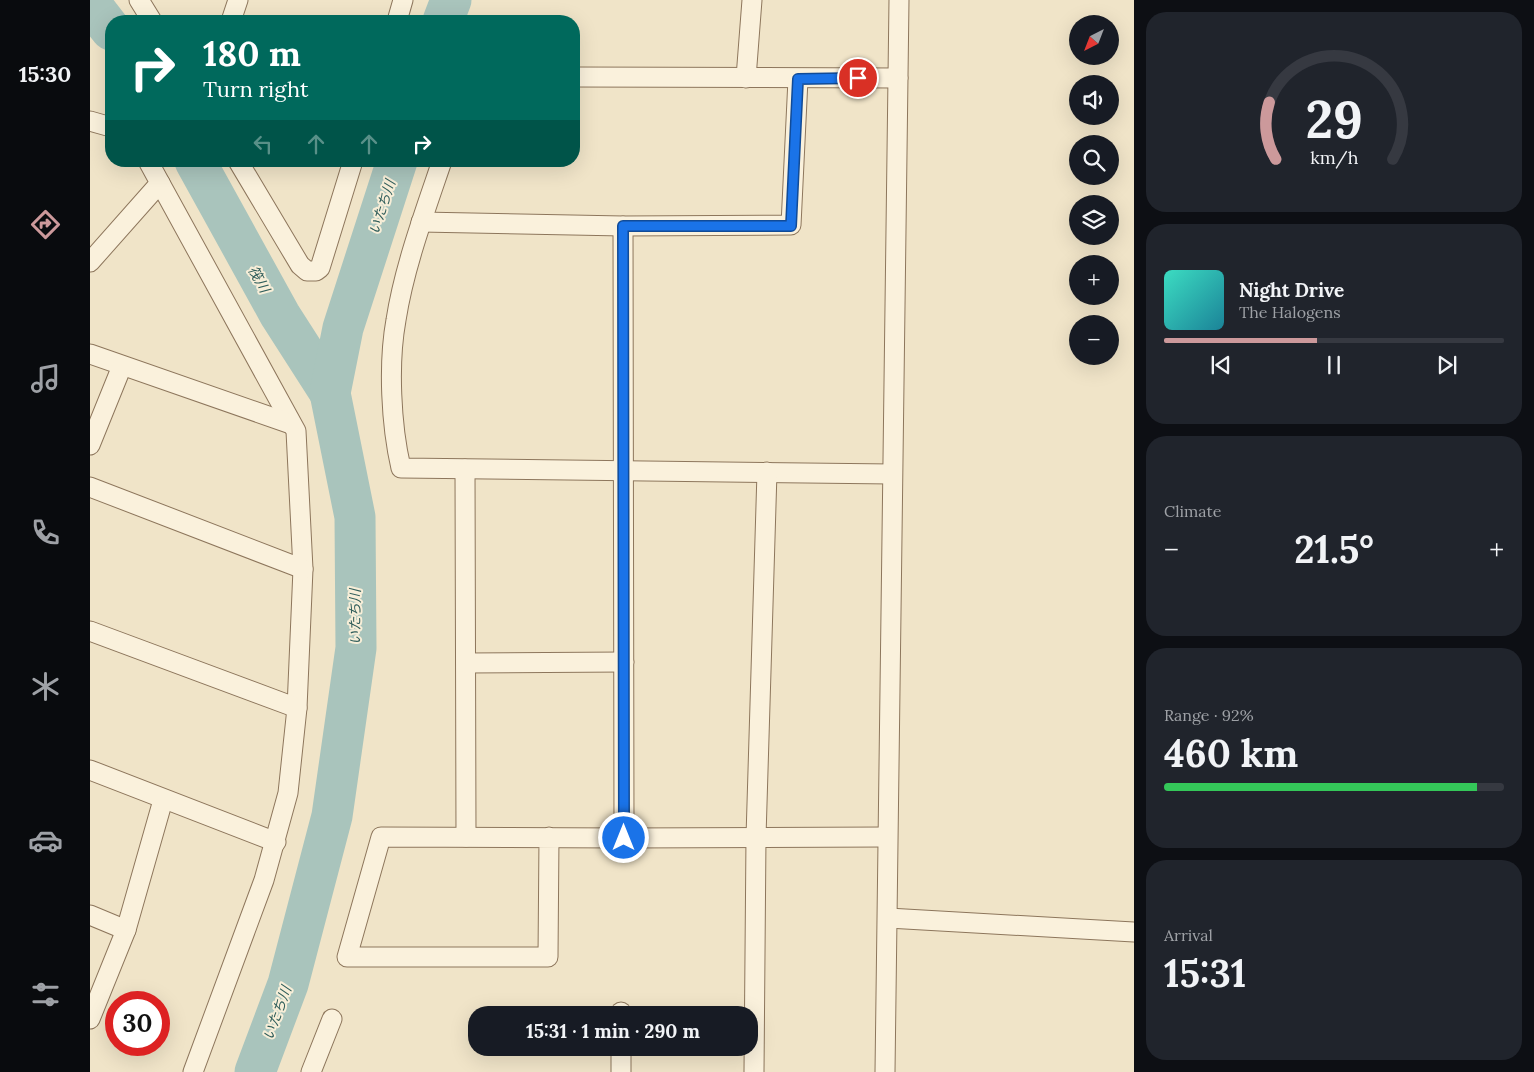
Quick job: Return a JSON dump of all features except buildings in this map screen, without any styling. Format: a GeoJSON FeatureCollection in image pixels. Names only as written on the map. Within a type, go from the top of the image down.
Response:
{"type":"FeatureCollection","features":[{"type":"Feature","properties":{"kind":"street"},"geometry":{"type":"LineString","coordinates":[[139,0],[148,15]]}},
{"type":"Feature","properties":{"kind":"street"},"geometry":{"type":"LineString","coordinates":[[233,15],[238,0]]}},
{"type":"Feature","properties":{"kind":"street"},"geometry":{"type":"LineString","coordinates":[[398,15],[403,0]]}},
{"type":"Feature","properties":{"kind":"street"},"geometry":{"type":"LineString","coordinates":[[746,78],[752,0]]}},
{"type":"Feature","properties":{"kind":"street"},"geometry":{"type":"LineString","coordinates":[[885,1072],[899,0]]}},
{"type":"Feature","properties":{"kind":"street"},"geometry":{"type":"LineString","coordinates":[[580,77],[898,78]]}},
{"type":"Feature","properties":{"kind":"street"},"geometry":{"type":"LineString","coordinates":[[421,222],[623,226],[791,226],[798,79]]}},
{"type":"Feature","properties":{"kind":"street"},"geometry":{"type":"LineString","coordinates":[[90,121],[105,125]]}},
{"type":"Feature","properties":{"kind":"street"},"geometry":{"type":"LineString","coordinates":[[151,167],[296,431],[303,569],[297,708],[288,793],[276,842],[193,1072]]}},
{"type":"Feature","properties":{"kind":"street"},"geometry":{"type":"LineString","coordinates":[[242,167],[300,265],[307,272],[316,272],[320,268],[351,167]]}},
{"type":"Feature","properties":{"kind":"street"},"geometry":{"type":"LineString","coordinates":[[440,167],[421,222],[395,320],[391,395],[397,450],[401,468],[892,474]]}},
{"type":"Feature","properties":{"kind":"street"},"geometry":{"type":"LineString","coordinates":[[90,262],[160,183]]}},
{"type":"Feature","properties":{"kind":"street"},"geometry":{"type":"LineString","coordinates":[[623,226],[625,470],[624,838]]}},
{"type":"Feature","properties":{"kind":"street"},"geometry":{"type":"LineString","coordinates":[[90,354],[291,424]]}},
{"type":"Feature","properties":{"kind":"street"},"geometry":{"type":"LineString","coordinates":[[90,445],[122,366]]}},
{"type":"Feature","properties":{"kind":"street"},"geometry":{"type":"LineString","coordinates":[[465,469],[466,837]]}},
{"type":"Feature","properties":{"kind":"street"},"geometry":{"type":"LineString","coordinates":[[754,1072],[756,837],[768,472]]}},
{"type":"Feature","properties":{"kind":"street"},"geometry":{"type":"LineString","coordinates":[[90,487],[303,569]]}},
{"type":"Feature","properties":{"kind":"street"},"geometry":{"type":"LineString","coordinates":[[90,631],[297,708]]}},
{"type":"Feature","properties":{"kind":"street"},"geometry":{"type":"LineString","coordinates":[[466,663],[624,662]]}},
{"type":"Feature","properties":{"kind":"street"},"geometry":{"type":"LineString","coordinates":[[90,770],[276,842]]}},
{"type":"Feature","properties":{"kind":"street"},"geometry":{"type":"LineString","coordinates":[[90,1019],[126,930],[164,800]]}},
{"type":"Feature","properties":{"kind":"street"},"geometry":{"type":"LineString","coordinates":[[549,837],[548,956],[347,957],[381,837],[549,837],[624,838],[887,837]]}},
{"type":"Feature","properties":{"kind":"street"},"geometry":{"type":"LineString","coordinates":[[90,915],[126,930]]}},
{"type":"Feature","properties":{"kind":"street"},"geometry":{"type":"LineString","coordinates":[[888,918],[1134,932]]}},
{"type":"Feature","properties":{"kind":"street"},"geometry":{"type":"LineString","coordinates":[[311,1072],[332,1018]]}},
{"type":"Feature","properties":{"kind":"street"},"geometry":{"type":"LineString","coordinates":[[620,1072],[621,1056]]}},
{"type":"Feature","properties":{"kind":"waterway","name":"いたち川"},"geometry":{"type":"LineString","coordinates":[[445,15],[451,0]]}},
{"type":"Feature","properties":{"kind":"waterway","name":"筏川"},"geometry":{"type":"LineString","coordinates":[[90,3],[105,22]]}},
{"type":"Feature","properties":{"kind":"waterway","name":"筏川"},"geometry":{"type":"LineString","coordinates":[[198,167],[280,315],[330,393]]}},
{"type":"Feature","properties":{"kind":"waterway","name":"いたち川"},"geometry":{"type":"LineString","coordinates":[[255,1072],[288,984],[332,816],[356,648],[355,517],[330,393],[343,328],[395,167]]}},
{"type":"Feature","properties":{"kind":"route"},"geometry":{"type":"LineString","coordinates":[[624,838],[625,470],[623,226],[791,226],[798,79],[858,78]]}}]}
